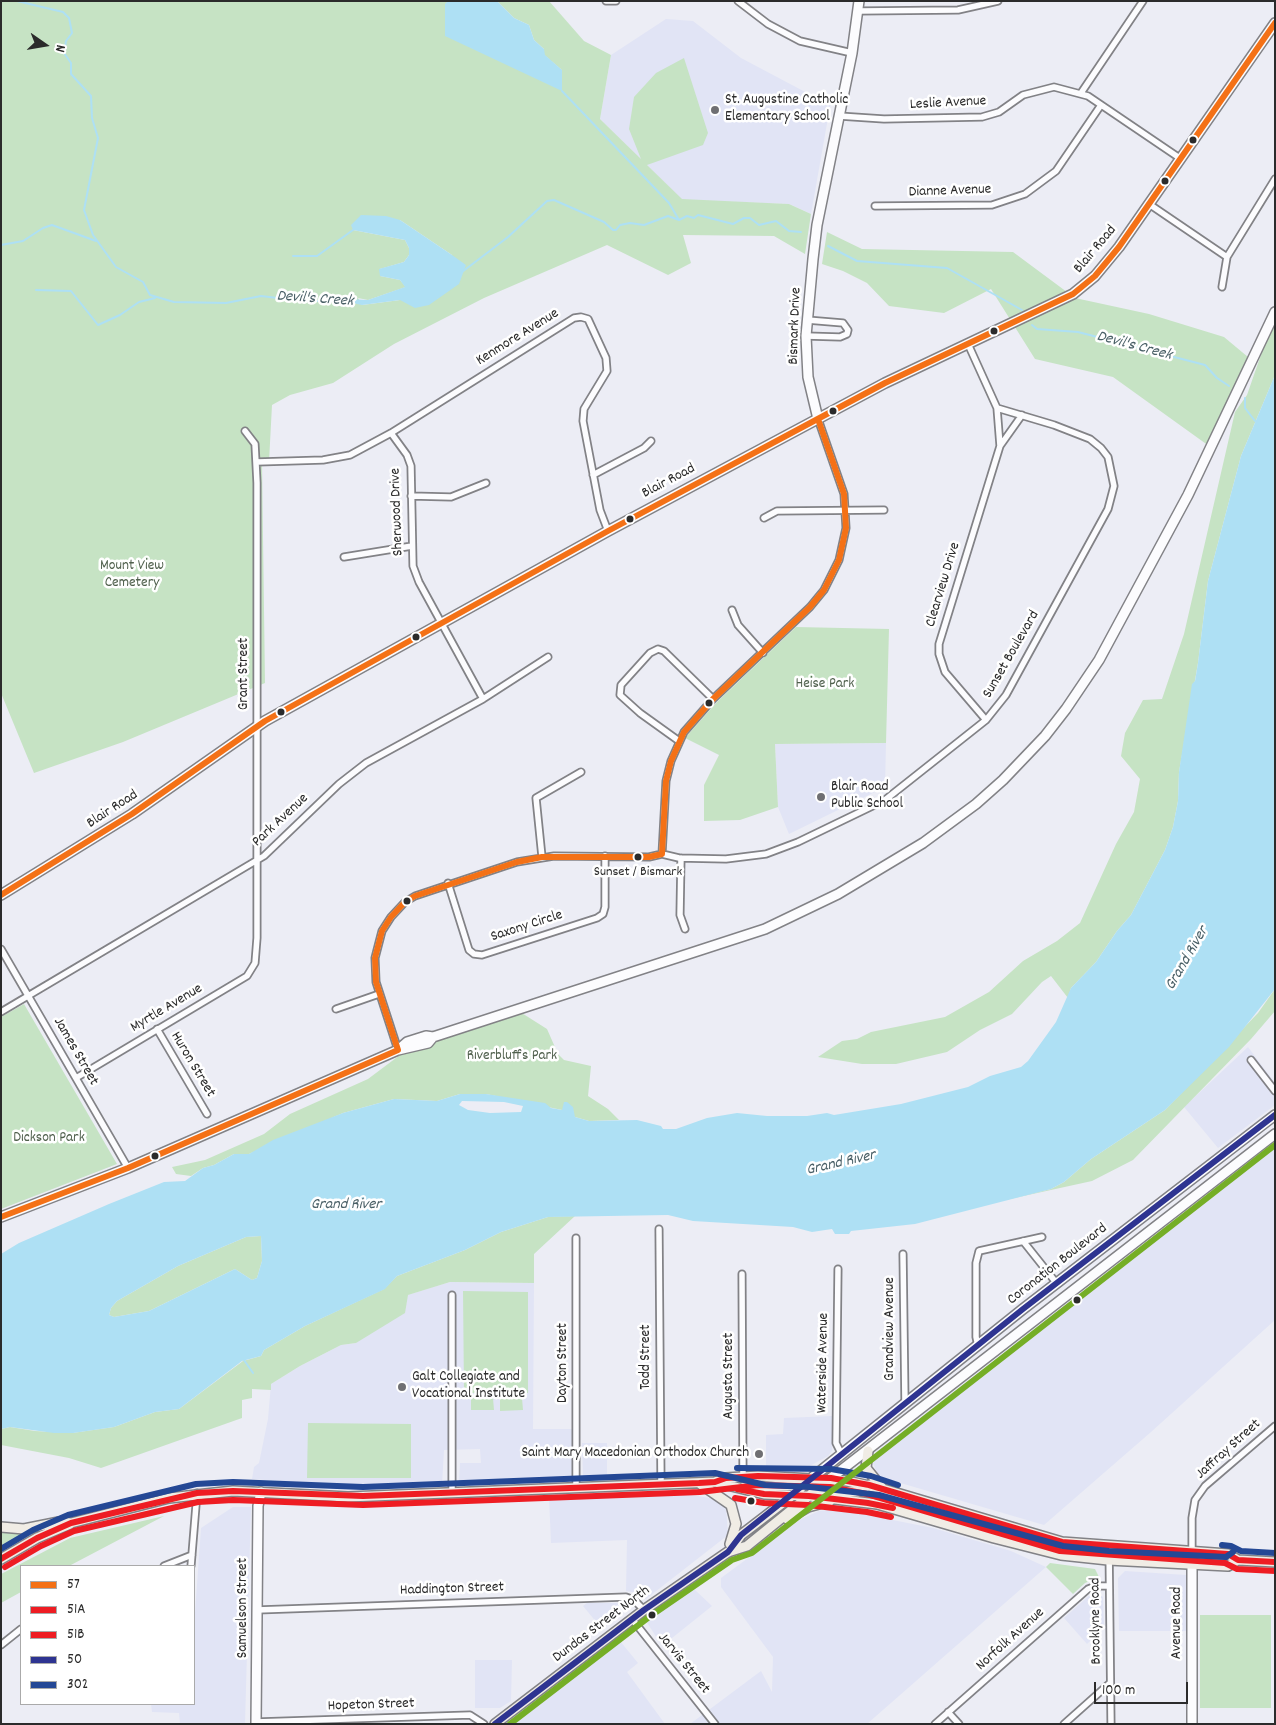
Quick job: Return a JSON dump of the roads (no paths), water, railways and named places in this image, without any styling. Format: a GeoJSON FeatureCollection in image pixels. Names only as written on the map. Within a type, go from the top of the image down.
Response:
{"type":"FeatureCollection","features":[{"type":"Feature","properties":{"kind":"main road","name":"Bismark Drive"},"geometry":{"type":"LineString","coordinates":[[818,419],[808,377],[807,320],[817,225],[852,53],[859,1]]}},
{"type":"Feature","properties":{"kind":"main road","name":"Blair Road"},"geometry":{"type":"LineString","coordinates":[[1,895],[132,814],[257,729],[265,721],[608,531],[885,383],[1056,304],[1085,285],[1104,266],[1149,204],[1275,23]]}},
{"type":"Feature","properties":{"kind":"main road"},"geometry":{"type":"LineString","coordinates":[[1,1216],[128,1168],[398,1050],[407,1042],[426,1036],[433,1037],[765,929],[838,894],[923,843],[976,804],[1003,780],[1045,736],[1093,669],[1188,495],[1275,312]]}},
{"type":"Feature","properties":{"kind":"main road","name":"Coronation Boulevard"},"geometry":{"type":"LineString","coordinates":[[813,1477],[1164,1200],[1275,1115]]}},
{"type":"Feature","properties":{"kind":"main road","name":"Coronation Boulevard"},"geometry":{"type":"LineString","coordinates":[[830,1478],[868,1451],[1275,1134]]}},
{"type":"Feature","properties":{"kind":"main road"},"geometry":{"type":"LineString","coordinates":[[1164,1200],[1174,1213]]}},
{"type":"Feature","properties":{"kind":"main road"},"geometry":{"type":"LineString","coordinates":[[1059,1283],[1073,1290]]}},
{"type":"Feature","properties":{"kind":"main road"},"geometry":{"type":"LineString","coordinates":[[978,1346],[988,1357]]}},
{"type":"Feature","properties":{"kind":"main road"},"geometry":{"type":"LineString","coordinates":[[905,1404],[914,1415]]}},
{"type":"Feature","properties":{"kind":"main road"},"geometry":{"type":"LineString","coordinates":[[868,1451],[866,1468],[883,1488]]}},
{"type":"Feature","properties":{"kind":"main road"},"geometry":{"type":"LineString","coordinates":[[1,1559],[37,1538],[71,1523],[197,1493],[233,1491],[348,1497],[660,1485],[715,1482],[726,1478],[743,1477],[813,1477],[830,1478],[883,1488],[1046,1539],[1073,1544],[1228,1554],[1238,1560],[1275,1562]]}},
{"type":"Feature","properties":{"kind":"main road","name":"Dundas Street North"},"geometry":{"type":"LineString","coordinates":[[728,1552],[741,1535],[813,1477]]}},
{"type":"Feature","properties":{"kind":"main road"},"geometry":{"type":"LineString","coordinates":[[734,1488],[760,1485],[804,1485],[830,1478]]}},
{"type":"Feature","properties":{"kind":"main road","name":"Dundas Street North"},"geometry":{"type":"LineString","coordinates":[[495,1724],[644,1610],[728,1552],[747,1546],[830,1478]]}},
{"type":"Feature","properties":{"kind":"main road"},"geometry":{"type":"LineString","coordinates":[[715,1482],[764,1494],[793,1495],[858,1492],[869,1485]]}},
{"type":"Feature","properties":{"kind":"main road"},"geometry":{"type":"LineString","coordinates":[[699,1483],[726,1500],[735,1514],[736,1524],[728,1552]]}},
{"type":"Feature","properties":{"kind":"main road","name":"Samuelson Street"},"geometry":{"type":"LineString","coordinates":[[256,1723],[258,1506],[261,1492]]}},
{"type":"Feature","properties":{"kind":"main road"},"geometry":{"type":"LineString","coordinates":[[812,1493],[894,1508],[1061,1555],[1108,1560],[1228,1566],[1238,1560]]}},
{"type":"Feature","properties":{"kind":"main road"},"geometry":{"type":"LineString","coordinates":[[771,1527],[808,1507],[839,1499]]}},
{"type":"Feature","properties":{"kind":"main road"},"geometry":{"type":"LineString","coordinates":[[1,1527],[24,1529],[59,1522],[71,1523]]}},
{"type":"Feature","properties":{"kind":"main road","name":"Avenue Road"},"geometry":{"type":"LineString","coordinates":[[1192,1552],[1192,1724]]}},
{"type":"Feature","properties":{"kind":"street"},"geometry":{"type":"LineString","coordinates":[[606,1],[616,1]]}},
{"type":"Feature","properties":{"kind":"street"},"geometry":{"type":"LineString","coordinates":[[738,1],[768,24],[800,41],[852,53]]}},
{"type":"Feature","properties":{"kind":"street"},"geometry":{"type":"LineString","coordinates":[[859,11],[958,10],[998,1]]}},
{"type":"Feature","properties":{"kind":"street"},"geometry":{"type":"LineString","coordinates":[[1081,93],[1143,1]]}},
{"type":"Feature","properties":{"kind":"street","name":"Leslie Avenue"},"geometry":{"type":"LineString","coordinates":[[839,116],[884,119],[982,117],[999,112],[1023,95],[1043,88],[1054,87],[1081,93],[1181,159]]}},
{"type":"Feature","properties":{"kind":"street","name":"Dianne Avenue"},"geometry":{"type":"LineString","coordinates":[[874,206],[992,204],[1025,194],[1056,171],[1101,105]]}},
{"type":"Feature","properties":{"kind":"street"},"geometry":{"type":"LineString","coordinates":[[1222,287],[1227,257],[1275,179]]}},
{"type":"Feature","properties":{"kind":"street"},"geometry":{"type":"LineString","coordinates":[[1149,204],[1227,257]]}},
{"type":"Feature","properties":{"kind":"street","name":"Kenmore Avenue"},"geometry":{"type":"LineString","coordinates":[[256,462],[338,459],[369,445],[574,318],[581,317],[588,319],[606,358],[607,371],[584,409],[583,421],[600,510],[608,531]]}},
{"type":"Feature","properties":{"kind":"street"},"geometry":{"type":"LineString","coordinates":[[806,336],[840,337],[847,334],[848,330],[847,325],[842,323],[807,320]]}},
{"type":"Feature","properties":{"kind":"street","name":"Clearview Drive"},"geometry":{"type":"LineString","coordinates":[[968,344],[997,408],[1000,446]]}},
{"type":"Feature","properties":{"kind":"street","name":"Sunset Boulevard"},"geometry":{"type":"LineString","coordinates":[[398,1050],[376,982],[375,958],[382,931],[391,917],[405,902],[448,884],[517,862],[542,857],[649,857],[662,854],[682,858],[747,858],[766,854],[798,842],[885,800],[986,720],[1006,695],[1108,509],[1114,486],[1108,457],[1090,439],[1063,428],[997,408]]}},
{"type":"Feature","properties":{"kind":"street","name":"Clearview Drive"},"geometry":{"type":"LineString","coordinates":[[986,720],[945,672],[939,654],[939,644],[1000,446],[1022,416]]}},
{"type":"Feature","properties":{"kind":"street","name":"Bismark Drive"},"geometry":{"type":"LineString","coordinates":[[662,854],[666,781],[679,741],[695,717],[824,590],[843,547],[845,510],[840,479],[818,419]]}},
{"type":"Feature","properties":{"kind":"street","name":"Grant Street"},"geometry":{"type":"LineString","coordinates":[[245,431],[255,444],[256,462],[256,950]]}},
{"type":"Feature","properties":{"kind":"street","name":"Sherwood Drive"},"geometry":{"type":"LineString","coordinates":[[391,432],[407,455],[411,466],[413,566],[419,582],[483,699]]}},
{"type":"Feature","properties":{"kind":"street"},"geometry":{"type":"LineString","coordinates":[[593,475],[644,448],[652,440]]}},
{"type":"Feature","properties":{"kind":"street"},"geometry":{"type":"LineString","coordinates":[[411,496],[451,497],[486,484]]}},
{"type":"Feature","properties":{"kind":"street"},"geometry":{"type":"LineString","coordinates":[[764,518],[777,511],[884,510]]}},
{"type":"Feature","properties":{"kind":"street"},"geometry":{"type":"LineString","coordinates":[[344,557],[412,546]]}},
{"type":"Feature","properties":{"kind":"street"},"geometry":{"type":"LineString","coordinates":[[732,610],[738,625],[763,652]]}},
{"type":"Feature","properties":{"kind":"street"},"geometry":{"type":"LineString","coordinates":[[679,741],[640,713],[620,695],[621,684],[650,652],[658,649],[664,651],[713,699]]}},
{"type":"Feature","properties":{"kind":"street","name":"Park Avenue"},"geometry":{"type":"LineString","coordinates":[[1,1012],[256,860],[274,848],[320,801],[366,763],[483,699],[548,657]]}},
{"type":"Feature","properties":{"kind":"street"},"geometry":{"type":"LineString","coordinates":[[542,857],[536,798],[581,772]]}},
{"type":"Feature","properties":{"kind":"street","name":"Saxony Circle"},"geometry":{"type":"LineString","coordinates":[[448,884],[469,950],[474,954],[482,955],[597,918],[603,914],[605,907],[605,856]]}},
{"type":"Feature","properties":{"kind":"street"},"geometry":{"type":"LineString","coordinates":[[682,858],[680,915],[685,929]]}},
{"type":"Feature","properties":{"kind":"street","name":"James Street"},"geometry":{"type":"LineString","coordinates":[[1,949],[128,1168]]}},
{"type":"Feature","properties":{"kind":"street","name":"Myrtle Avenue"},"geometry":{"type":"LineString","coordinates":[[76,1078],[248,976],[254,963],[256,950]]}},
{"type":"Feature","properties":{"kind":"street"},"geometry":{"type":"LineString","coordinates":[[336,1009],[379,994]]}},
{"type":"Feature","properties":{"kind":"street","name":"Huron Street"},"geometry":{"type":"LineString","coordinates":[[157,1029],[207,1114]]}},
{"type":"Feature","properties":{"kind":"street"},"geometry":{"type":"LineString","coordinates":[[1251,1060],[1275,1091]]}},
{"type":"Feature","properties":{"kind":"street","name":"Todd Street"},"geometry":{"type":"LineString","coordinates":[[659,1229],[660,1485]]}},
{"type":"Feature","properties":{"kind":"street"},"geometry":{"type":"LineString","coordinates":[[978,1346],[976,1337],[976,1256],[979,1251],[1042,1237]]}},
{"type":"Feature","properties":{"kind":"street","name":"Dayton Street"},"geometry":{"type":"LineString","coordinates":[[576,1238],[576,1488]]}},
{"type":"Feature","properties":{"kind":"street"},"geometry":{"type":"LineString","coordinates":[[1023,1242],[1054,1280],[1059,1283]]}},
{"type":"Feature","properties":{"kind":"street","name":"Grandview Avenue"},"geometry":{"type":"LineString","coordinates":[[903,1254],[905,1404]]}},
{"type":"Feature","properties":{"kind":"street","name":"Waterside Avenue"},"geometry":{"type":"LineString","coordinates":[[838,1269],[836,1443],[842,1455]]}},
{"type":"Feature","properties":{"kind":"street","name":"Augusta Street"},"geometry":{"type":"LineString","coordinates":[[742,1274],[743,1477]]}},
{"type":"Feature","properties":{"kind":"street"},"geometry":{"type":"LineString","coordinates":[[452,1295],[452,1493]]}},
{"type":"Feature","properties":{"kind":"street","name":"Jaffray Street"},"geometry":{"type":"LineString","coordinates":[[1192,1552],[1192,1518],[1195,1500],[1205,1486],[1275,1426]]}},
{"type":"Feature","properties":{"kind":"street"},"geometry":{"type":"LineString","coordinates":[[191,1565],[197,1493]]}},
{"type":"Feature","properties":{"kind":"street","name":"Brooklyne Road"},"geometry":{"type":"LineString","coordinates":[[1109,1547],[1110,1724]]}},
{"type":"Feature","properties":{"kind":"street"},"geometry":{"type":"LineString","coordinates":[[167,1565],[192,1555]]}},
{"type":"Feature","properties":{"kind":"street","name":"Norfolk Avenue"},"geometry":{"type":"LineString","coordinates":[[935,1724],[1088,1589],[1096,1586],[1108,1586]]}},
{"type":"Feature","properties":{"kind":"street","name":"Haddington Street"},"geometry":{"type":"LineString","coordinates":[[258,1610],[626,1597],[634,1600],[644,1610]]}},
{"type":"Feature","properties":{"kind":"street","name":"Jarvis Street"},"geometry":{"type":"LineString","coordinates":[[632,1620],[716,1724]]}},
{"type":"Feature","properties":{"kind":"street"},"geometry":{"type":"LineString","coordinates":[[1,1645],[20,1630]]}},
{"type":"Feature","properties":{"kind":"street"},"geometry":{"type":"LineString","coordinates":[[1064,1724],[1110,1683]]}},
{"type":"Feature","properties":{"kind":"street"},"geometry":{"type":"LineString","coordinates":[[948,1712],[960,1724]]}},
{"type":"Feature","properties":{"kind":"street","name":"Hopeton Street"},"geometry":{"type":"LineString","coordinates":[[256,1723],[470,1715],[484,1724]]}},
{"type":"Feature","properties":{"kind":"water"},"geometry":{"type":"Polygon","coordinates":[[[448,1],[497,1],[514,18],[529,25],[534,40],[544,49],[545,55],[562,70],[562,91],[445,36],[445,4],[448,1]]]}},
{"type":"Feature","properties":{"kind":"water"},"geometry":{"type":"Polygon","coordinates":[[[361,215],[386,216],[400,220],[452,255],[466,265],[459,284],[429,305],[415,308],[400,300],[362,305],[348,302],[347,299],[368,300],[405,287],[400,280],[380,276],[379,269],[404,262],[409,255],[409,248],[405,240],[353,230],[351,225],[361,215]]]}},
{"type":"Feature","properties":{"kind":"water","name":"Grand River"},"geometry":{"type":"Polygon","coordinates":[[[1275,375],[1275,989],[1229,1047],[1165,1110],[1091,1159],[1064,1182],[1051,1189],[915,1224],[851,1231],[849,1234],[835,1234],[832,1229],[812,1232],[793,1227],[693,1221],[668,1215],[548,1217],[501,1232],[465,1250],[397,1276],[385,1289],[305,1326],[264,1350],[261,1356],[242,1361],[179,1409],[155,1412],[114,1427],[73,1433],[54,1433],[10,1427],[1,1429],[1,1254],[19,1243],[109,1204],[164,1182],[185,1181],[203,1168],[214,1165],[234,1154],[249,1154],[273,1140],[343,1113],[394,1099],[437,1101],[460,1094],[486,1094],[545,1103],[551,1108],[562,1110],[564,1102],[567,1102],[573,1107],[575,1117],[589,1121],[637,1120],[661,1126],[663,1129],[676,1129],[707,1118],[737,1113],[767,1116],[807,1116],[827,1113],[834,1115],[901,1104],[968,1087],[990,1076],[1021,1067],[1028,1061],[1056,1022],[1071,988],[1096,962],[1117,931],[1131,915],[1165,850],[1173,827],[1178,801],[1179,772],[1192,684],[1195,681],[1198,663],[1208,581],[1241,456],[1275,375]],[[462,1101],[459,1105],[468,1110],[490,1113],[521,1112],[523,1106],[504,1102],[462,1101]],[[261,1236],[246,1237],[178,1266],[117,1301],[111,1308],[109,1315],[114,1317],[149,1311],[235,1269],[252,1280],[257,1278],[262,1261],[261,1236]]]}},
{"type":"Feature","properties":{"kind":"waterway","name":"Devil's Creek"},"geometry":{"type":"LineString","coordinates":[[17,1],[63,12],[69,18],[72,33],[66,41],[64,53],[71,63],[71,74],[91,96],[92,118],[98,138],[84,210],[93,235],[116,267],[143,282],[150,295],[174,302],[226,303],[261,296],[302,301],[350,301]]}},
{"type":"Feature","properties":{"kind":"waterway"},"geometry":{"type":"LineString","coordinates":[[562,91],[669,203],[679,220]]}},
{"type":"Feature","properties":{"kind":"waterway","name":"Devil's Creek"},"geometry":{"type":"LineString","coordinates":[[462,272],[508,237],[547,201],[554,200],[604,222],[613,230],[616,230],[620,225],[630,223],[644,225],[668,216],[679,220],[687,216],[694,218],[698,215],[733,224],[744,218],[750,218],[759,225],[776,221],[789,231],[801,232]]}},
{"type":"Feature","properties":{"kind":"waterway"},"geometry":{"type":"LineString","coordinates":[[1,245],[23,241],[43,228],[52,225],[96,241]]}},
{"type":"Feature","properties":{"kind":"waterway"},"geometry":{"type":"LineString","coordinates":[[293,256],[317,256],[353,230]]}},
{"type":"Feature","properties":{"kind":"waterway","name":"Devil's Creek"},"geometry":{"type":"LineString","coordinates":[[828,246],[857,261],[947,268],[1022,310]]}},
{"type":"Feature","properties":{"kind":"waterway"},"geometry":{"type":"LineString","coordinates":[[36,290],[71,291],[98,325],[120,315],[139,302],[155,298]]}},
{"type":"Feature","properties":{"kind":"waterway","name":"Devil's Creek"},"geometry":{"type":"LineString","coordinates":[[1032,325],[1037,329],[1078,332],[1205,365],[1217,378],[1229,386]]}},
{"type":"Feature","properties":{"kind":"waterway","name":"Devil's Creek"},"geometry":{"type":"LineString","coordinates":[[1245,398],[1245,408],[1255,421]]}},
{"type":"Feature","properties":{"kind":"waterway"},"geometry":{"type":"LineString","coordinates":[[244,1360],[253,1373]]}},
{"type":"Feature","properties":{"kind":"place","name":"St. Augustine Catholic Elementary School"},"geometry":{"type":"Point","coordinates":[715,110]}},
{"type":"Feature","properties":{"kind":"place","name":"Blair Road Public School"},"geometry":{"type":"Point","coordinates":[821,797]}},
{"type":"Feature","properties":{"kind":"place","name":"Sunset / Bismark"},"geometry":{"type":"Point","coordinates":[638,857]}},
{"type":"Feature","properties":{"kind":"place","name":"Galt Collegiate and Vocational Institute"},"geometry":{"type":"Point","coordinates":[402,1387]}},
{"type":"Feature","properties":{"kind":"place","name":"Saint Mary Macedonian Orthodox Church"},"geometry":{"type":"Point","coordinates":[759,1454]}},
{"type":"Feature","properties":{"kind":"park label","name":"Mount View Cemetery"},"geometry":{"type":"Point","coordinates":[132,576]}},
{"type":"Feature","properties":{"kind":"park label","name":"Heise Park"},"geometry":{"type":"Point","coordinates":[825,685]}},
{"type":"Feature","properties":{"kind":"park label","name":"Riverbluffs Park"},"geometry":{"type":"Point","coordinates":[512,1057]}},
{"type":"Feature","properties":{"kind":"park label","name":"Dickson Park"},"geometry":{"type":"Point","coordinates":[49,1139]}}]}
